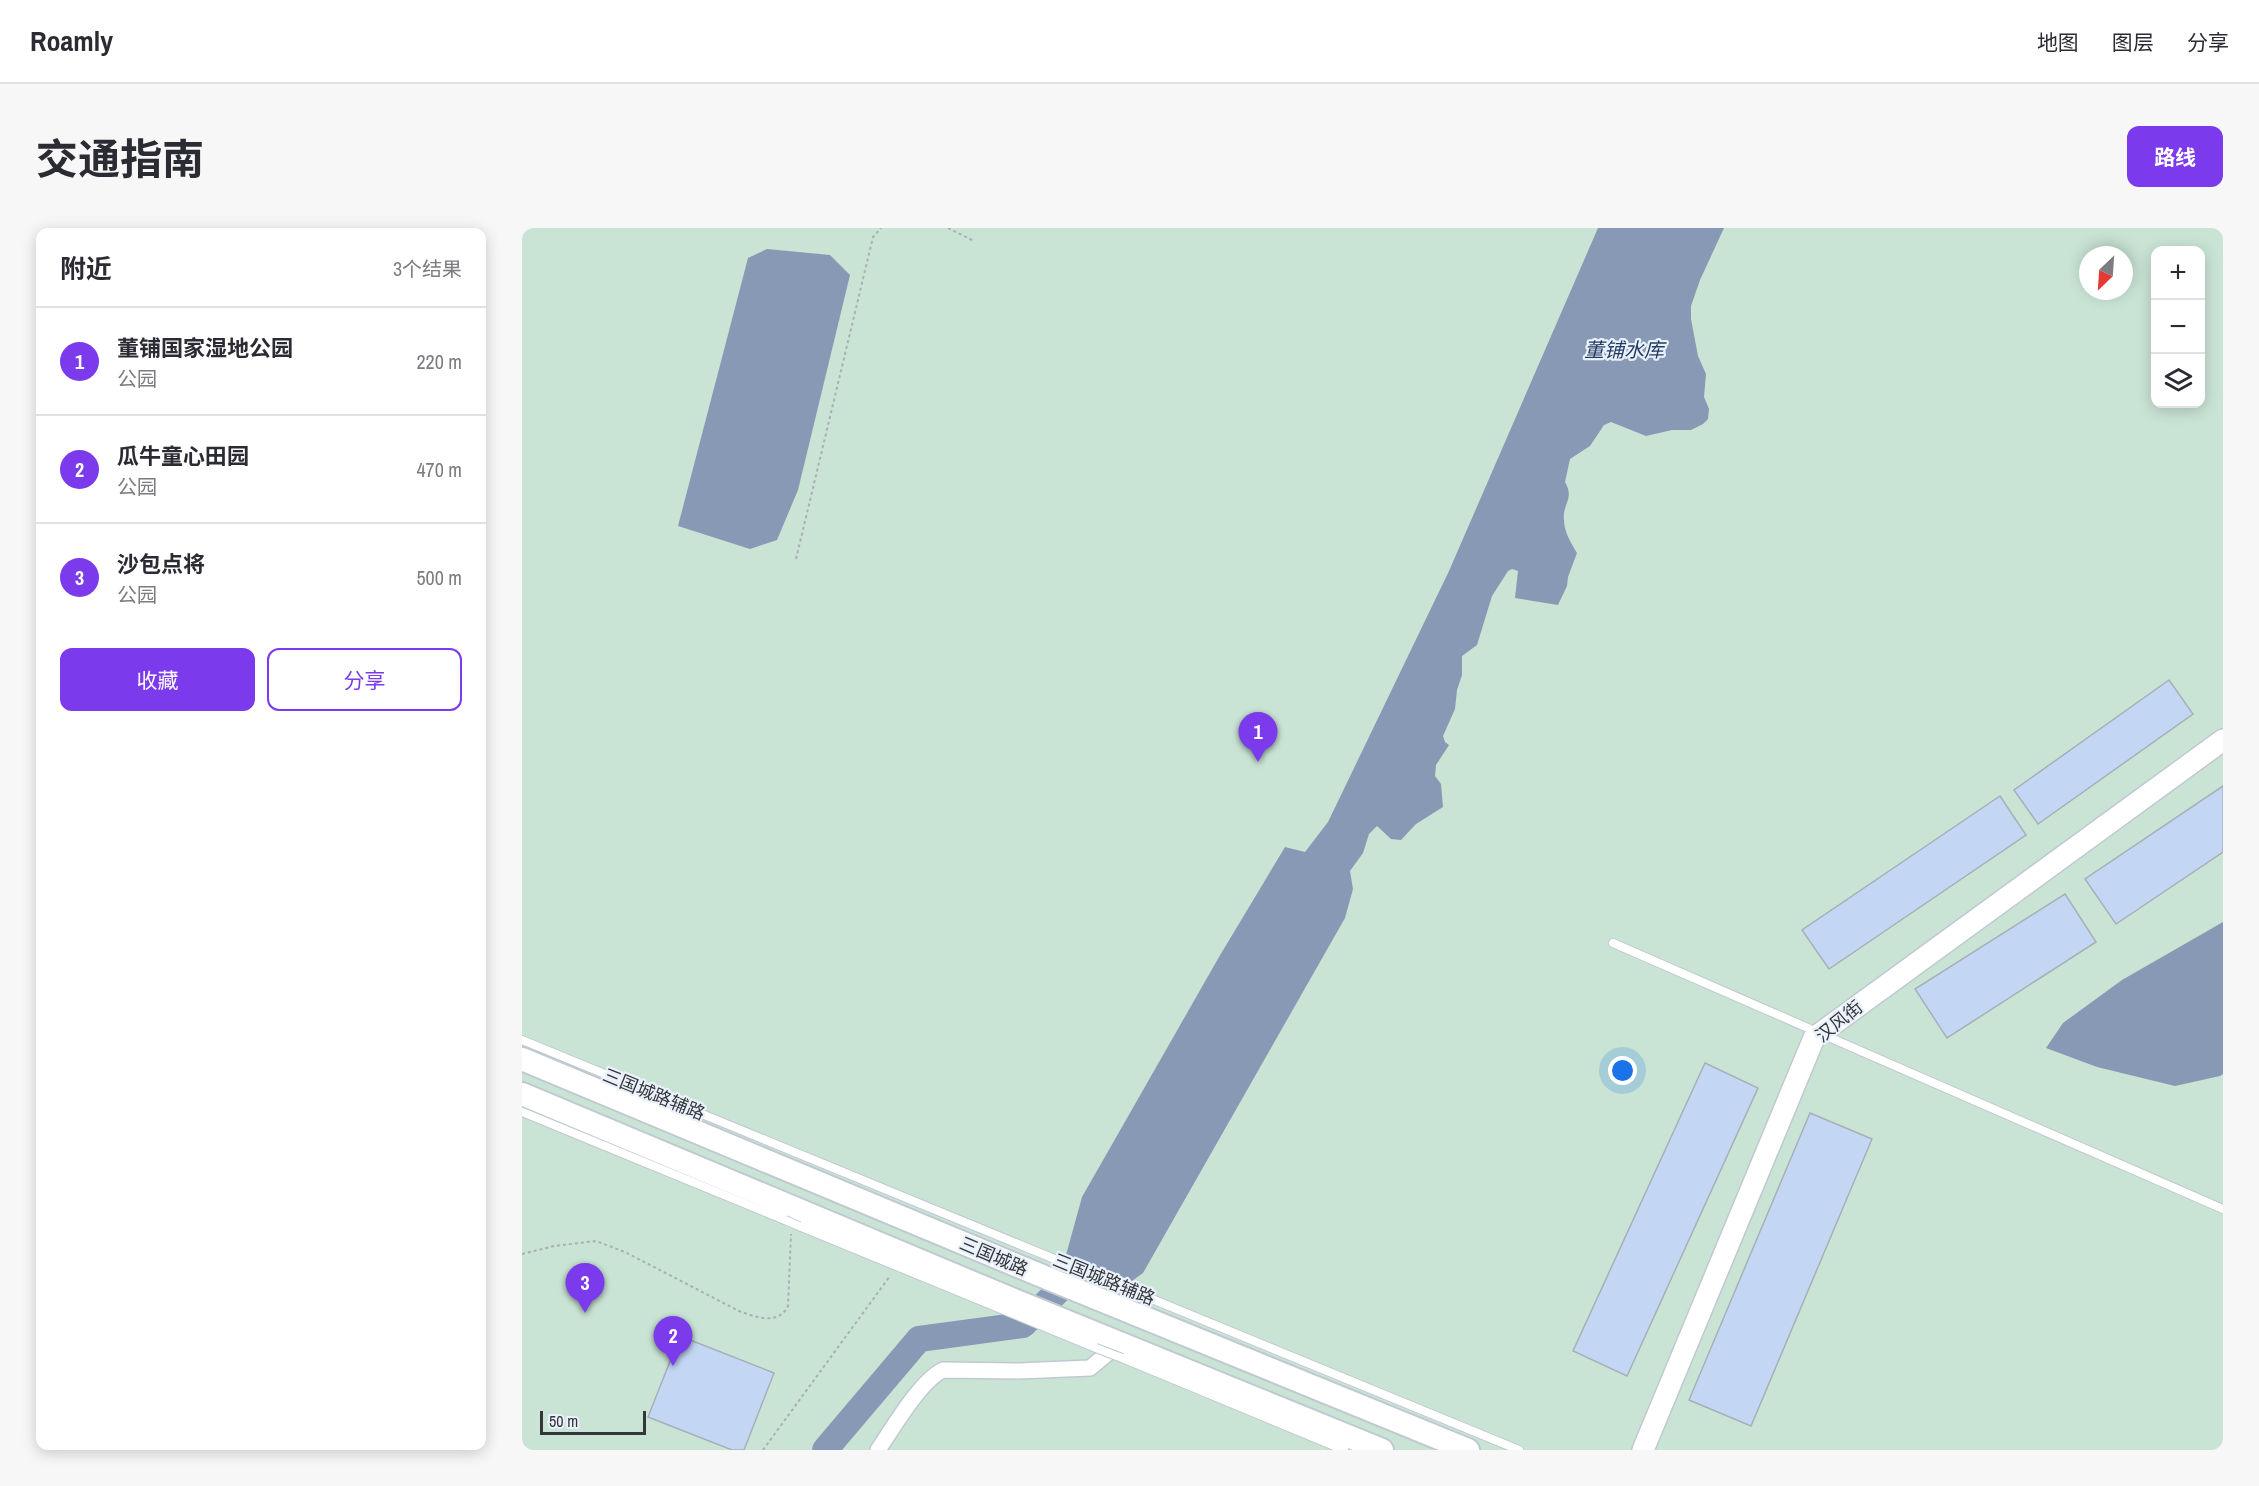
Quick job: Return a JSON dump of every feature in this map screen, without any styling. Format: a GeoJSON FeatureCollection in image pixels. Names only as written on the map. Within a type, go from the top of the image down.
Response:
{"type":"FeatureCollection","features":[{"type":"Feature","properties":{"kind":"main road","name":"三国城路"},"geometry":{"type":"LineString","coordinates":[[522,1059],[1127,1300],[1468,1450]]}},
{"type":"Feature","properties":{"kind":"main road","name":"三国城路"},"geometry":{"type":"LineString","coordinates":[[522,1094],[793,1218],[1009,1298],[1111,1347],[1374,1449]]}},
{"type":"Feature","properties":{"kind":"street","name":"汉风街"},"geometry":{"type":"LineString","coordinates":[[1643,1450],[1814,1038],[2223,740]]}},
{"type":"Feature","properties":{"kind":"street"},"geometry":{"type":"LineString","coordinates":[[878,1450],[912,1400],[938,1373],[944,1370],[1019,1371],[1090,1368],[1111,1347]]}},
{"type":"Feature","properties":{"kind":"lane"},"geometry":{"type":"LineString","coordinates":[[1613,943],[2223,1209]]}},
{"type":"Feature","properties":{"kind":"lane","name":"三国城路辅路"},"geometry":{"type":"LineString","coordinates":[[522,1040],[1030,1260]]}},
{"type":"Feature","properties":{"kind":"lane"},"geometry":{"type":"LineString","coordinates":[[522,1112],[793,1218],[978,1300],[1077,1340],[1111,1347],[1344,1450]]}},
{"type":"Feature","properties":{"kind":"lane","name":"三国城路辅路"},"geometry":{"type":"LineString","coordinates":[[1127,1300],[1519,1450]]}},
{"type":"Feature","properties":{"kind":"path"},"geometry":{"type":"LineString","coordinates":[[796,559],[873,237],[881,228]]}},
{"type":"Feature","properties":{"kind":"path"},"geometry":{"type":"LineString","coordinates":[[948,228],[974,241]]}},
{"type":"Feature","properties":{"kind":"path"},"geometry":{"type":"LineString","coordinates":[[522,1254],[554,1246],[597,1241],[625,1252],[740,1311],[753,1316],[775,1319],[784,1313],[789,1296],[793,1218]]}},
{"type":"Feature","properties":{"kind":"path"},"geometry":{"type":"LineString","coordinates":[[763,1450],[886,1282]]}},
{"type":"Feature","properties":{"kind":"green space"},"geometry":{"type":"Polygon","coordinates":[[[522,228],[2223,228],[2223,1450],[522,1450],[522,228]]]}},
{"type":"Feature","properties":{"kind":"water","name":"董铺水库"},"geometry":{"type":"Polygon","coordinates":[[[1598,228],[1724,228],[1700,280],[1691,306],[1691,319],[1698,356],[1706,374],[1704,397],[1709,409],[1708,419],[1691,430],[1672,430],[1646,436],[1611,422],[1604,425],[1590,446],[1570,459],[1565,482],[1569,497],[1564,514],[1564,524],[1577,553],[1567,586],[1558,605],[1515,598],[1518,571],[1512,569],[1508,571],[1492,596],[1477,645],[1462,656],[1462,675],[1457,690],[1455,709],[1443,736],[1449,745],[1436,765],[1435,776],[1441,784],[1443,807],[1416,824],[1401,840],[1391,839],[1377,826],[1369,834],[1363,853],[1350,871],[1353,889],[1345,918],[1143,1273],[1132,1281],[1066,1255],[1082,1197],[1219,957],[1285,847],[1305,852],[1328,822],[1449,571],[1598,228]]]}},
{"type":"Feature","properties":{"kind":"water"},"geometry":{"type":"Polygon","coordinates":[[[767,249],[830,255],[850,275],[798,490],[777,540],[750,549],[678,526],[748,258],[767,249]]]}},
{"type":"Feature","properties":{"kind":"water"},"geometry":{"type":"Polygon","coordinates":[[[2223,922],[2223,1074],[2175,1086],[2097,1067],[2046,1048],[2063,1023],[2122,980],[2223,922]]]}},
{"type":"Feature","properties":{"kind":"building"},"geometry":{"type":"Polygon","coordinates":[[[2169,680],[2193,714],[2038,824],[2014,790],[2169,680]]]}},
{"type":"Feature","properties":{"kind":"building"},"geometry":{"type":"Polygon","coordinates":[[[2223,786],[2223,852],[2116,924],[2085,879],[2223,786]]]}},
{"type":"Feature","properties":{"kind":"building"},"geometry":{"type":"Polygon","coordinates":[[[2000,796],[2026,835],[1829,969],[1802,930],[2000,796]]]}},
{"type":"Feature","properties":{"kind":"building"},"geometry":{"type":"Polygon","coordinates":[[[2065,894],[2096,942],[1947,1038],[1915,989],[2065,894]]]}},
{"type":"Feature","properties":{"kind":"building"},"geometry":{"type":"Polygon","coordinates":[[[1705,1063],[1758,1088],[1627,1376],[1573,1351],[1705,1063]]]}},
{"type":"Feature","properties":{"kind":"building"},"geometry":{"type":"Polygon","coordinates":[[[1810,1113],[1872,1139],[1751,1426],[1689,1400],[1810,1113]]]}},
{"type":"Feature","properties":{"kind":"building"},"geometry":{"type":"Polygon","coordinates":[[[680,1336],[774,1373],[744,1450],[732,1450],[648,1417],[680,1336]]]}},
{"type":"Feature","properties":{"kind":"waterway"},"geometry":{"type":"LineString","coordinates":[[825,1450],[919,1339],[1023,1325],[1112,1239]]}},
{"type":"Feature","properties":{"kind":"place","name":"董铺国家湿地公园"},"geometry":{"type":"Point","coordinates":[1258,762]}},
{"type":"Feature","properties":{"kind":"place","name":"沙包点将"},"geometry":{"type":"Point","coordinates":[585,1313]}},
{"type":"Feature","properties":{"kind":"place","name":"瓜牛童心田园"},"geometry":{"type":"Point","coordinates":[673,1366]}}]}
